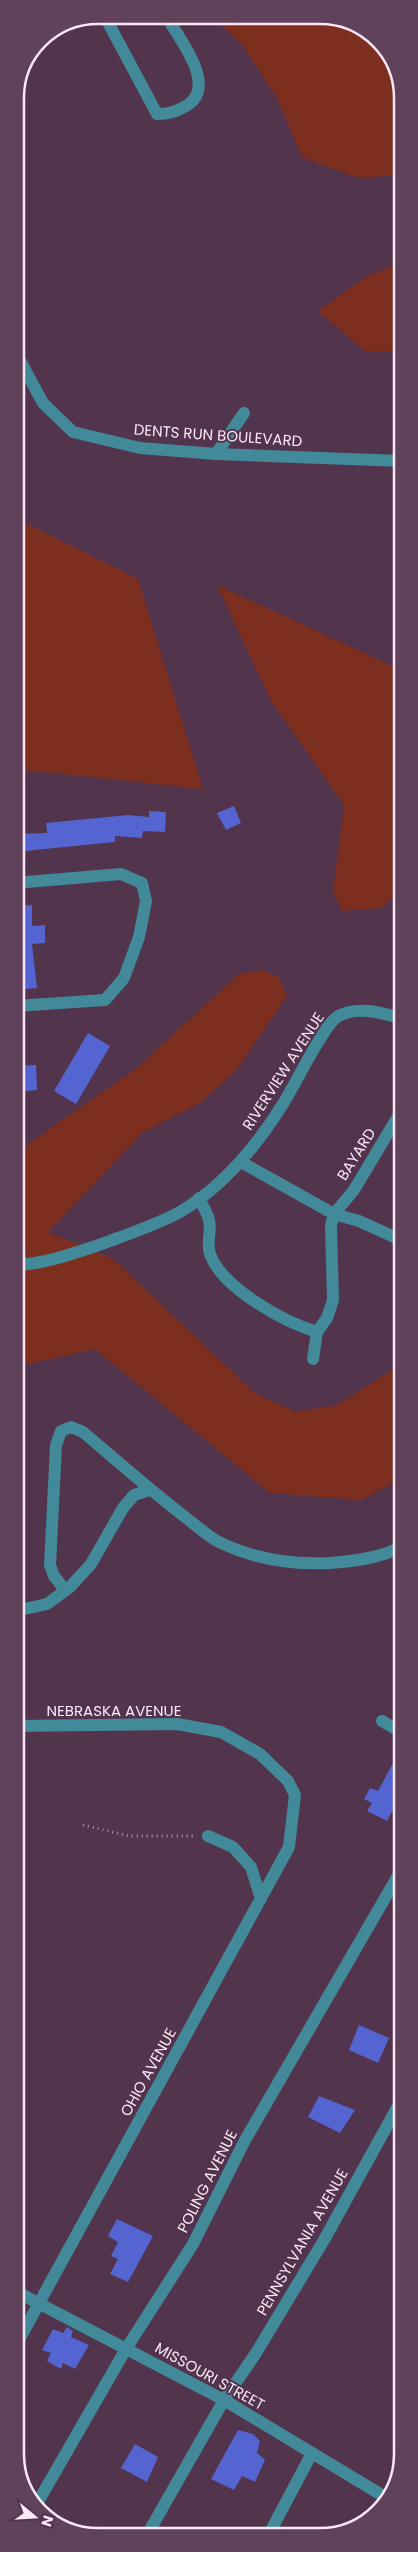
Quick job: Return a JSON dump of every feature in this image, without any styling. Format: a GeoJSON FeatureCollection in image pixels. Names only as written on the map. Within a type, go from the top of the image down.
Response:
{"type":"FeatureCollection","features":[{"type":"Feature","properties":{"kind":"street"},"geometry":{"type":"LineString","coordinates":[[109,24],[157,114],[171,114],[192,102],[200,90],[198,72],[171,24]]}},
{"type":"Feature","properties":{"kind":"street","name":"DENTS RUN BOULEVARD"},"geometry":{"type":"LineString","coordinates":[[24,368],[43,404],[73,432],[140,448],[216,454],[394,461]]}},
{"type":"Feature","properties":{"kind":"street"},"geometry":{"type":"LineString","coordinates":[[216,454],[244,413]]}},
{"type":"Feature","properties":{"kind":"street"},"geometry":{"type":"LineString","coordinates":[[24,882],[120,874],[142,883],[146,901],[139,937],[124,978],[105,1000],[24,1005]]}},
{"type":"Feature","properties":{"kind":"street","name":"RIVERVIEW AVENUE"},"geometry":{"type":"LineString","coordinates":[[24,1265],[35,1264],[121,1237],[179,1212],[199,1198],[241,1162],[281,1107],[322,1036],[336,1018],[350,1012],[374,1011],[394,1017]]}},
{"type":"Feature","properties":{"kind":"street","name":"BAYARD"},"geometry":{"type":"LineString","coordinates":[[334,1214],[354,1190],[394,1123]]}},
{"type":"Feature","properties":{"kind":"street"},"geometry":{"type":"LineString","coordinates":[[241,1162],[334,1214],[359,1221],[394,1237]]}},
{"type":"Feature","properties":{"kind":"street"},"geometry":{"type":"LineString","coordinates":[[199,1198],[210,1221],[209,1251],[215,1267],[244,1294],[294,1325],[317,1332]]}},
{"type":"Feature","properties":{"kind":"street"},"geometry":{"type":"LineString","coordinates":[[313,1359],[317,1332],[327,1318],[333,1300],[331,1226],[334,1214]]}},
{"type":"Feature","properties":{"kind":"street"},"geometry":{"type":"LineString","coordinates":[[65,1590],[54,1576],[50,1565],[56,1445],[61,1431],[71,1427],[83,1432],[150,1490],[217,1541],[245,1553],[277,1561],[307,1564],[348,1562],[389,1554],[394,1551]]}},
{"type":"Feature","properties":{"kind":"street"},"geometry":{"type":"LineString","coordinates":[[24,1609],[46,1604],[65,1590],[91,1564],[124,1508],[134,1495],[150,1490]]}},
{"type":"Feature","properties":{"kind":"street"},"geometry":{"type":"LineString","coordinates":[[382,1721],[394,1728]]}},
{"type":"Feature","properties":{"kind":"street","name":"NEBRASKA AVENUE"},"geometry":{"type":"LineString","coordinates":[[24,1726],[177,1724],[221,1732],[260,1754],[288,1781],[295,1795],[295,1807]]}},
{"type":"Feature","properties":{"kind":"street","name":"OHIO AVENUE"},"geometry":{"type":"LineString","coordinates":[[24,2331],[289,1847],[295,1807]]}},
{"type":"Feature","properties":{"kind":"street"},"geometry":{"type":"LineString","coordinates":[[208,1836],[233,1847],[251,1867],[261,1898]]}},
{"type":"Feature","properties":{"kind":"street","name":"POLING AVENUE"},"geometry":{"type":"LineString","coordinates":[[44,2492],[126,2349],[193,2244],[244,2142],[394,1883]]}},
{"type":"Feature","properties":{"kind":"street","name":"PENNSYLVANIA AVENUE"},"geometry":{"type":"LineString","coordinates":[[151,2528],[224,2400],[256,2353],[324,2240],[394,2113]]}},
{"type":"Feature","properties":{"kind":"street","name":"MISSOURI STREET"},"geometry":{"type":"LineString","coordinates":[[24,2296],[224,2400],[382,2495]]}},
{"type":"Feature","properties":{"kind":"street"},"geometry":{"type":"LineString","coordinates":[[272,2528],[312,2453]]}},
{"type":"Feature","properties":{"kind":"path"},"geometry":{"type":"LineString","coordinates":[[83,1825],[129,1836],[208,1836]]}},
{"type":"Feature","properties":{"kind":"shaded area"},"geometry":{"type":"Polygon","coordinates":[[[220,24],[330,24],[349,29],[369,42],[382,57],[389,69],[393,83],[394,176],[358,178],[302,157],[277,98],[243,46],[220,24]]]}},
{"type":"Feature","properties":{"kind":"shaded area"},"geometry":{"type":"Polygon","coordinates":[[[394,266],[394,351],[365,351],[318,311],[367,276],[394,266]]]}},
{"type":"Feature","properties":{"kind":"shaded area"},"geometry":{"type":"Polygon","coordinates":[[[24,522],[138,579],[203,789],[24,770],[24,522]]]}},
{"type":"Feature","properties":{"kind":"shaded area"},"geometry":{"type":"Polygon","coordinates":[[[217,585],[394,667],[394,895],[382,908],[342,911],[333,892],[344,805],[271,701],[217,585]]]}},
{"type":"Feature","properties":{"kind":"shaded area"},"geometry":{"type":"Polygon","coordinates":[[[261,970],[279,977],[287,996],[237,1069],[202,1102],[142,1133],[48,1232],[113,1259],[255,1393],[296,1412],[337,1405],[394,1369],[394,1483],[361,1500],[270,1493],[95,1349],[24,1365],[24,1147],[138,1067],[239,974],[261,970]]]}},
{"type":"Feature","properties":{"kind":"building"},"geometry":{"type":"Polygon","coordinates":[[[234,806],[241,823],[226,830],[217,813],[234,806]]]}},
{"type":"Feature","properties":{"kind":"building"},"geometry":{"type":"Polygon","coordinates":[[[149,811],[166,812],[165,832],[143,831],[142,838],[115,836],[115,842],[24,851],[24,834],[47,833],[46,823],[128,815],[149,817],[149,811]]]}},
{"type":"Feature","properties":{"kind":"building"},"geometry":{"type":"Polygon","coordinates":[[[24,905],[32,905],[32,926],[45,925],[45,943],[32,944],[37,988],[24,989],[24,905]]]}},
{"type":"Feature","properties":{"kind":"building"},"geometry":{"type":"Polygon","coordinates":[[[88,1033],[110,1046],[76,1104],[54,1091],[88,1033]]]}},
{"type":"Feature","properties":{"kind":"building"},"geometry":{"type":"Polygon","coordinates":[[[36,1065],[37,1090],[24,1091],[24,1066],[36,1065]]]}},
{"type":"Feature","properties":{"kind":"building"},"geometry":{"type":"Polygon","coordinates":[[[392,1765],[394,1765],[394,1808],[387,1821],[367,1811],[372,1803],[364,1799],[370,1788],[378,1791],[392,1765]]]}},
{"type":"Feature","properties":{"kind":"building"},"geometry":{"type":"Polygon","coordinates":[[[359,2025],[389,2038],[378,2063],[349,2050],[359,2025]]]}},
{"type":"Feature","properties":{"kind":"building"},"geometry":{"type":"Polygon","coordinates":[[[319,2096],[355,2110],[340,2133],[308,2117],[319,2096]]]}},
{"type":"Feature","properties":{"kind":"building"},"geometry":{"type":"Polygon","coordinates":[[[117,2219],[153,2236],[128,2282],[110,2274],[118,2259],[111,2256],[118,2242],[108,2236],[117,2219]]]}},
{"type":"Feature","properties":{"kind":"building"},"geometry":{"type":"Polygon","coordinates":[[[67,2327],[73,2331],[71,2337],[89,2345],[75,2369],[63,2363],[61,2369],[47,2361],[51,2353],[42,2350],[53,2329],[63,2333],[67,2327]]]}},
{"type":"Feature","properties":{"kind":"building"},"geometry":{"type":"Polygon","coordinates":[[[238,2430],[253,2434],[260,2441],[257,2453],[265,2460],[255,2482],[242,2476],[234,2490],[211,2479],[238,2430]]]}},
{"type":"Feature","properties":{"kind":"building"},"geometry":{"type":"Polygon","coordinates":[[[135,2444],[158,2457],[147,2482],[121,2468],[135,2444]]]}}]}
